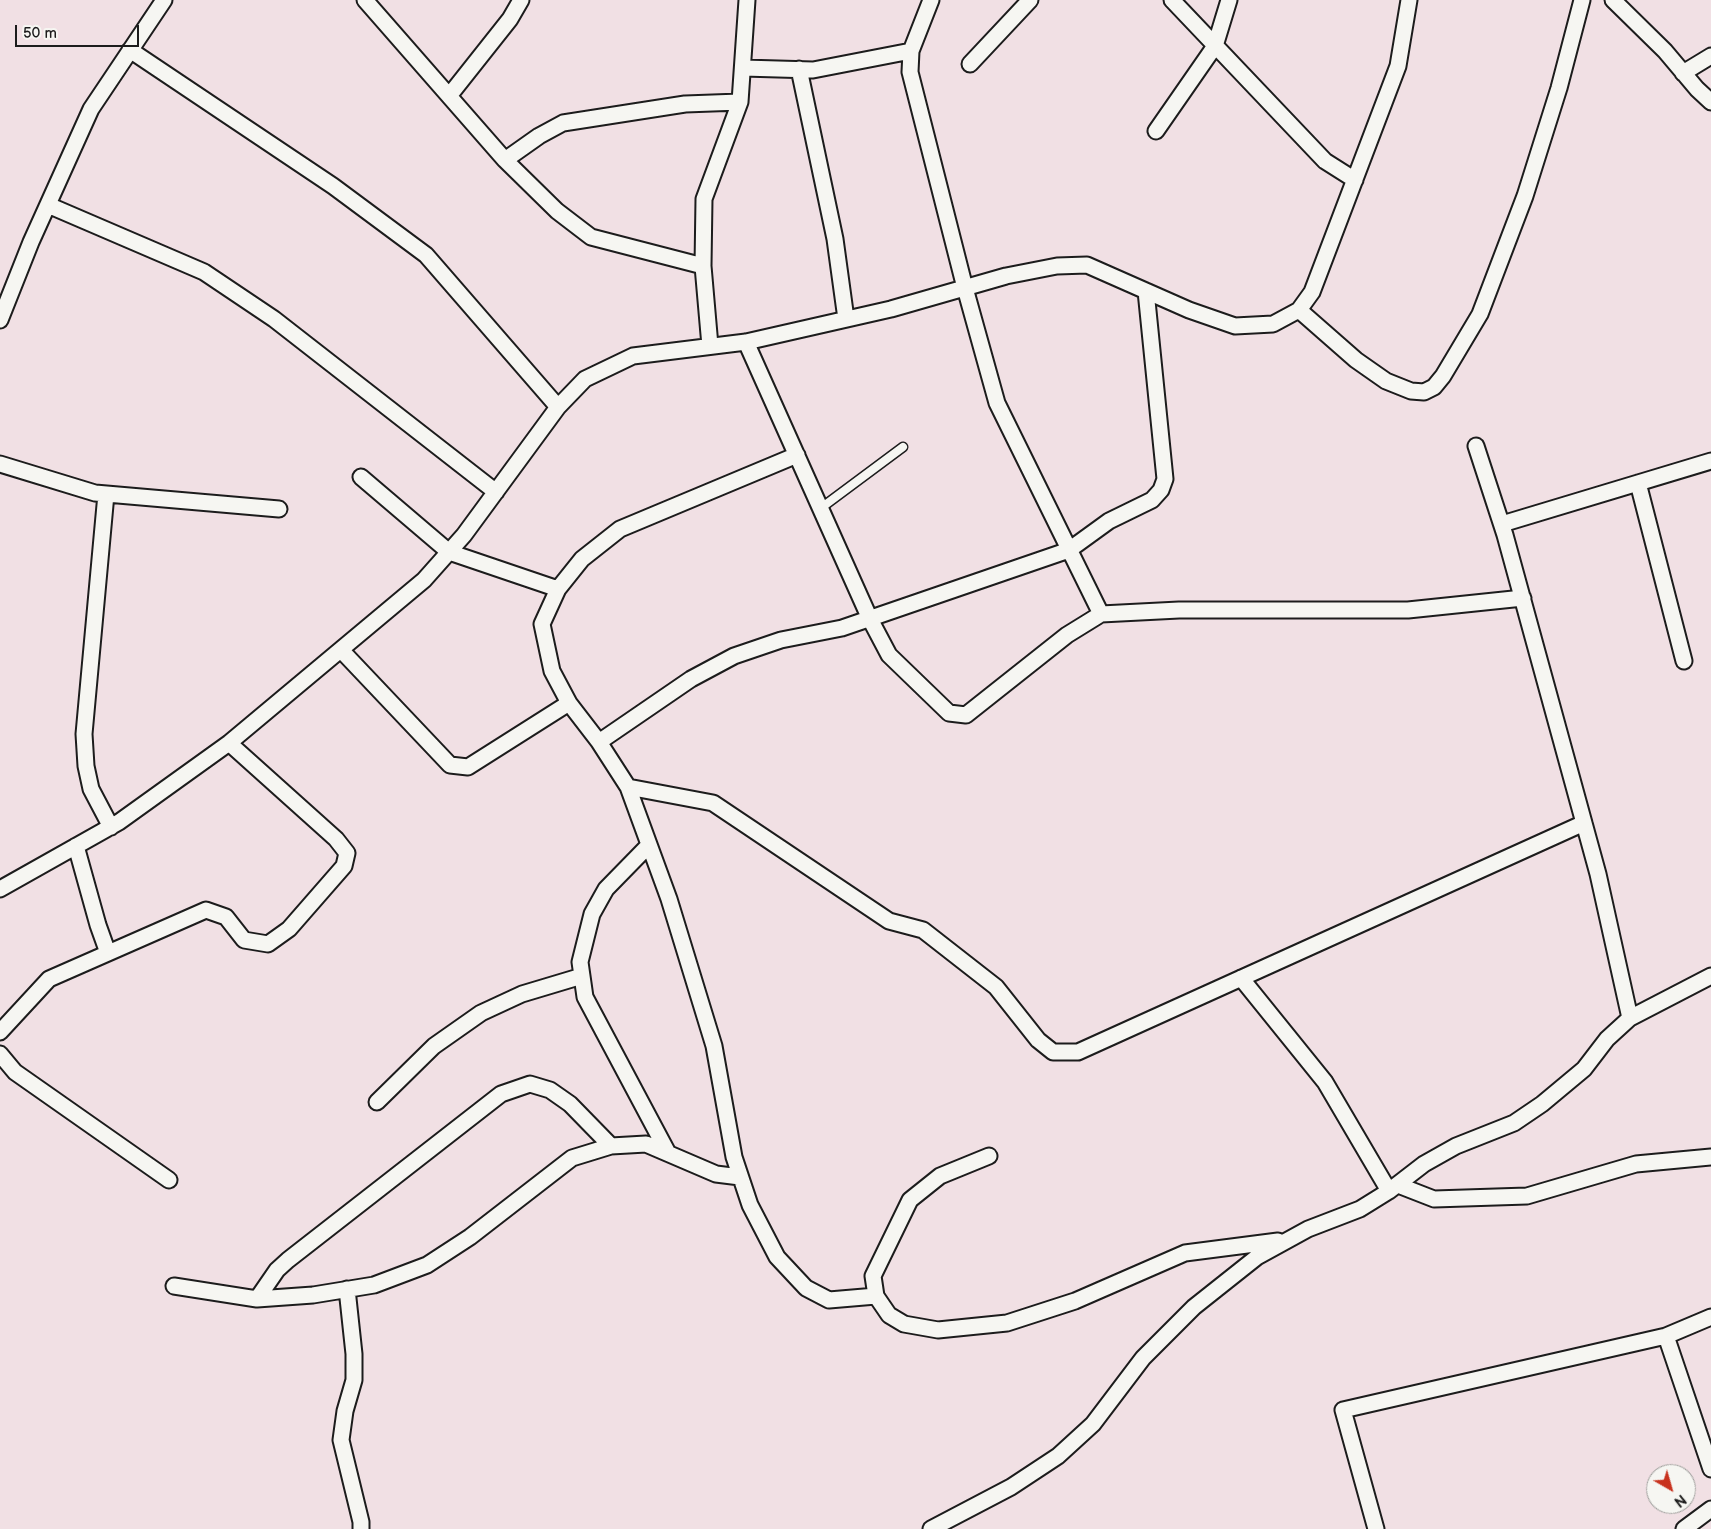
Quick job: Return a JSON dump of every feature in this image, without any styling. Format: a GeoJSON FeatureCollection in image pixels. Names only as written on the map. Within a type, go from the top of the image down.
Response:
{"type":"FeatureCollection","features":[{"type":"Feature","properties":{"kind":"street"},"geometry":{"type":"LineString","coordinates":[[0,320],[4,301],[91,109],[164,0]]}},
{"type":"Feature","properties":{"kind":"street"},"geometry":{"type":"LineString","coordinates":[[365,0],[505,160],[557,212],[591,237],[703,266]]}},
{"type":"Feature","properties":{"kind":"street"},"geometry":{"type":"LineString","coordinates":[[449,96],[510,19],[521,0]]}},
{"type":"Feature","properties":{"kind":"street"},"geometry":{"type":"LineString","coordinates":[[710,346],[703,266],[704,198],[740,102],[747,0]]}},
{"type":"Feature","properties":{"kind":"street"},"geometry":{"type":"LineString","coordinates":[[931,0],[911,51],[910,72],[965,288],[997,403],[1101,614]]}},
{"type":"Feature","properties":{"kind":"street"},"geometry":{"type":"LineString","coordinates":[[970,64],[1030,0]]}},
{"type":"Feature","properties":{"kind":"street"},"geometry":{"type":"LineString","coordinates":[[1172,0],[1324,161],[1355,180]]}},
{"type":"Feature","properties":{"kind":"street"},"geometry":{"type":"LineString","coordinates":[[1156,131],[1215,46],[1229,0]]}},
{"type":"Feature","properties":{"kind":"street"},"geometry":{"type":"LineString","coordinates":[[0,889],[111,826],[230,743],[341,650],[424,580],[464,535],[558,407],[585,379],[633,356],[746,342],[891,309],[1006,276],[1057,266],[1087,265],[1189,310],[1235,326],[1272,324],[1299,310],[1312,292],[1398,66],[1409,0]]}},
{"type":"Feature","properties":{"kind":"street"},"geometry":{"type":"LineString","coordinates":[[1299,310],[1356,360],[1386,381],[1411,391],[1424,392],[1434,387],[1443,376],[1480,314],[1508,242],[1525,196],[1553,106],[1582,0]]}},
{"type":"Feature","properties":{"kind":"street"},"geometry":{"type":"LineString","coordinates":[[1613,0],[1711,102]]}},
{"type":"Feature","properties":{"kind":"street"},"geometry":{"type":"LineString","coordinates":[[130,50],[333,186],[426,255],[558,407]]}},
{"type":"Feature","properties":{"kind":"street"},"geometry":{"type":"LineString","coordinates":[[743,68],[813,70],[911,51]]}},
{"type":"Feature","properties":{"kind":"street"},"geometry":{"type":"LineString","coordinates":[[1683,73],[1711,56]]}},
{"type":"Feature","properties":{"kind":"street"},"geometry":{"type":"LineString","coordinates":[[799,69],[835,239],[846,319]]}},
{"type":"Feature","properties":{"kind":"street"},"geometry":{"type":"LineString","coordinates":[[505,160],[539,136],[564,123],[685,104],[740,102]]}},
{"type":"Feature","properties":{"kind":"street"},"geometry":{"type":"LineString","coordinates":[[48,205],[204,272],[274,319],[496,492]]}},
{"type":"Feature","properties":{"kind":"street"},"geometry":{"type":"LineString","coordinates":[[599,742],[691,679],[734,656],[781,640],[842,628],[1069,550],[1109,521],[1152,500],[1161,490],[1165,479],[1146,291]]}},
{"type":"Feature","properties":{"kind":"street"},"geometry":{"type":"LineString","coordinates":[[746,342],[870,619],[889,656],[949,714],[966,715],[1068,635],[1101,614],[1179,610],[1408,610],[1523,598]]}},
{"type":"Feature","properties":{"kind":"street"},"geometry":{"type":"LineString","coordinates":[[1476,446],[1502,524],[1598,874],[1630,1018]]}},
{"type":"Feature","properties":{"kind":"street"},"geometry":{"type":"LineString","coordinates":[[797,455],[620,529],[582,559],[558,589],[542,624],[552,671],[569,703],[599,742],[628,787],[669,899],[714,1046],[734,1157],[750,1205],[777,1257],[806,1288],[829,1300],[876,1296]]}},
{"type":"Feature","properties":{"kind":"street"},"geometry":{"type":"LineString","coordinates":[[1502,524],[1711,461]]}},
{"type":"Feature","properties":{"kind":"street"},"geometry":{"type":"LineString","coordinates":[[0,464],[95,493],[279,509]]}},
{"type":"Feature","properties":{"kind":"street"},"geometry":{"type":"LineString","coordinates":[[361,477],[449,552],[558,589]]}},
{"type":"Feature","properties":{"kind":"street"},"geometry":{"type":"LineString","coordinates":[[1638,483],[1684,661]]}},
{"type":"Feature","properties":{"kind":"street"},"geometry":{"type":"LineString","coordinates":[[106,494],[84,734],[90,789],[111,826]]}},
{"type":"Feature","properties":{"kind":"street"},"geometry":{"type":"LineString","coordinates":[[341,650],[450,765],[468,767],[569,703]]}},
{"type":"Feature","properties":{"kind":"street"},"geometry":{"type":"LineString","coordinates":[[0,1032],[50,979],[206,910],[226,917],[244,940],[268,944],[289,928],[344,866],[347,853],[336,839],[230,743]]}},
{"type":"Feature","properties":{"kind":"street"},"geometry":{"type":"LineString","coordinates":[[628,787],[713,803],[889,921],[923,930],[996,987],[1038,1040],[1053,1052],[1078,1052],[1584,823]]}},
{"type":"Feature","properties":{"kind":"street"},"geometry":{"type":"LineString","coordinates":[[649,845],[606,890],[592,914],[580,962],[585,997],[668,1154]]}},
{"type":"Feature","properties":{"kind":"street"},"geometry":{"type":"LineString","coordinates":[[76,846],[98,925],[108,953]]}},
{"type":"Feature","properties":{"kind":"street"},"geometry":{"type":"LineString","coordinates":[[378,1102],[434,1046],[481,1014],[522,994],[582,976]]}},
{"type":"Feature","properties":{"kind":"street"},"geometry":{"type":"LineString","coordinates":[[931,1529],[1010,1487],[1058,1456],[1093,1424],[1143,1358],[1194,1307],[1257,1257],[1308,1229],[1360,1209],[1393,1188],[1424,1164],[1456,1146],[1514,1123],[1542,1104],[1584,1069],[1607,1039],[1630,1018],[1711,976]]}},
{"type":"Feature","properties":{"kind":"street"},"geometry":{"type":"LineString","coordinates":[[1241,978],[1324,1082],[1393,1188],[1434,1200],[1527,1196],[1636,1164],[1711,1157]]}},
{"type":"Feature","properties":{"kind":"street"},"geometry":{"type":"LineString","coordinates":[[0,1054],[15,1072],[169,1180]]}},
{"type":"Feature","properties":{"kind":"street"},"geometry":{"type":"LineString","coordinates":[[257,1299],[277,1270],[288,1260],[501,1094],[530,1084],[550,1090],[570,1104],[610,1146]]}},
{"type":"Feature","properties":{"kind":"street"},"geometry":{"type":"LineString","coordinates":[[174,1286],[257,1299],[314,1295],[374,1285],[427,1265],[470,1237],[572,1158],[610,1146],[646,1144],[716,1174],[740,1177]]}},
{"type":"Feature","properties":{"kind":"street"},"geometry":{"type":"LineString","coordinates":[[989,1156],[940,1176],[910,1200],[873,1276],[876,1296],[889,1315],[904,1324],[938,1330],[1006,1323],[1075,1301],[1186,1253],[1287,1240]]}},
{"type":"Feature","properties":{"kind":"street"},"geometry":{"type":"LineString","coordinates":[[347,1290],[354,1354],[354,1380],[345,1411],[341,1440],[361,1522],[361,1529]]}},
{"type":"Feature","properties":{"kind":"street"},"geometry":{"type":"LineString","coordinates":[[1376,1529],[1343,1410],[1666,1336],[1711,1317]]}},
{"type":"Feature","properties":{"kind":"street"},"geometry":{"type":"LineString","coordinates":[[1666,1336],[1711,1469]]}},
{"type":"Feature","properties":{"kind":"street"},"geometry":{"type":"LineString","coordinates":[[1684,1529],[1711,1509]]}},
{"type":"Feature","properties":{"kind":"lane"},"geometry":{"type":"LineString","coordinates":[[820,508],[903,447]]}}]}
